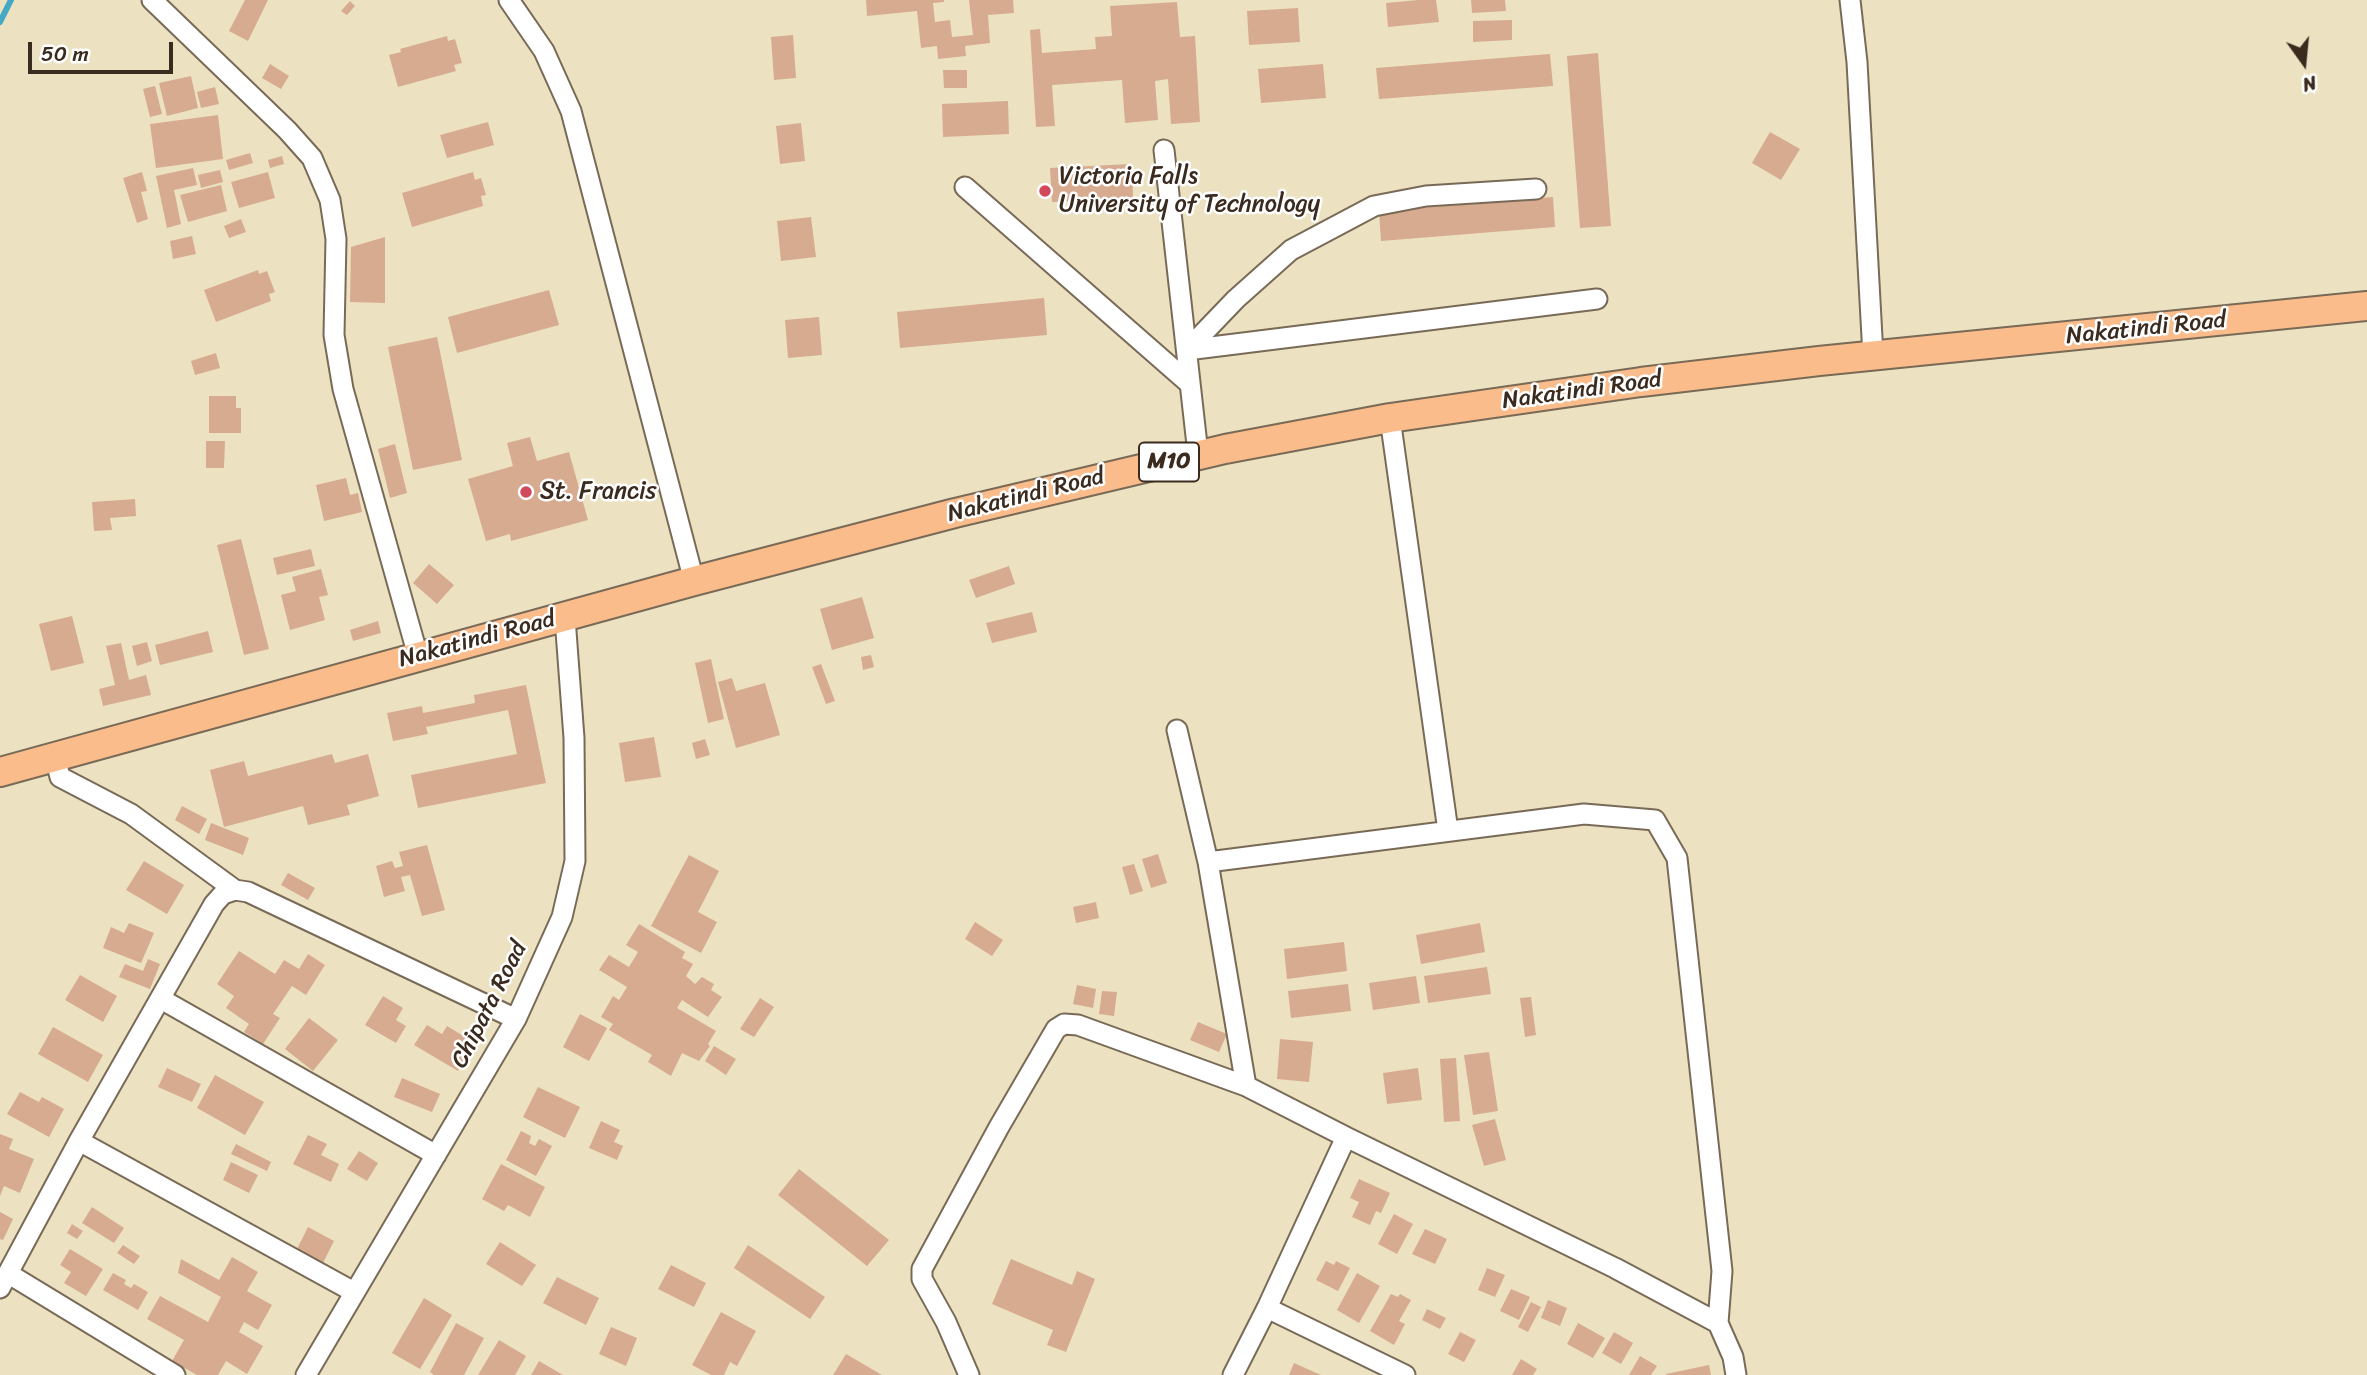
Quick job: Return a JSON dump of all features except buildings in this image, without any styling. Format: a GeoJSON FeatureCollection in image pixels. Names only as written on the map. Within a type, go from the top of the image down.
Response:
{"type":"FeatureCollection","features":[{"type":"Feature","properties":{"kind":"highway","name":"Nakatindi Road"},"geometry":{"type":"LineString","coordinates":[[0,772],[694,582],[956,513],[1198,454],[1390,418],[1640,382],[2367,306]]}},
{"type":"Feature","properties":{"kind":"street"},"geometry":{"type":"LineString","coordinates":[[152,0],[287,130],[312,158],[330,200],[335,239],[334,335],[343,389],[418,656]]}},
{"type":"Feature","properties":{"kind":"street"},"geometry":{"type":"LineString","coordinates":[[509,0],[544,51],[571,111],[694,582]]}},
{"type":"Feature","properties":{"kind":"street"},"geometry":{"type":"LineString","coordinates":[[1850,0],[1857,62],[1873,356]]}},
{"type":"Feature","properties":{"kind":"street"},"geometry":{"type":"LineString","coordinates":[[1164,150],[1198,454]]}},
{"type":"Feature","properties":{"kind":"street"},"geometry":{"type":"LineString","coordinates":[[965,187],[1190,384]]}},
{"type":"Feature","properties":{"kind":"street"},"geometry":{"type":"LineString","coordinates":[[1186,350],[1236,299],[1291,250],[1374,206],[1426,196],[1536,189]]}},
{"type":"Feature","properties":{"kind":"street"},"geometry":{"type":"LineString","coordinates":[[1186,350],[1597,299]]}},
{"type":"Feature","properties":{"kind":"street"},"geometry":{"type":"LineString","coordinates":[[1390,418],[1448,831]]}},
{"type":"Feature","properties":{"kind":"street","name":"Chipata Road"},"geometry":{"type":"LineString","coordinates":[[306,1375],[516,1019],[562,916],[575,861],[574,738],[565,618]]}},
{"type":"Feature","properties":{"kind":"street"},"geometry":{"type":"LineString","coordinates":[[1177,730],[1208,862],[1246,1086]]}},
{"type":"Feature","properties":{"kind":"street"},"geometry":{"type":"LineString","coordinates":[[55,757],[60,777],[131,814],[235,890]]}},
{"type":"Feature","properties":{"kind":"street"},"geometry":{"type":"LineString","coordinates":[[1208,862],[1584,814],[1655,820],[1677,858],[1722,1271],[1718,1323],[1733,1357],[1736,1375]]}},
{"type":"Feature","properties":{"kind":"street"},"geometry":{"type":"LineString","coordinates":[[175,1375],[5,1281],[79,1141],[214,904],[223,894],[235,890],[248,892],[516,1019]]}},
{"type":"Feature","properties":{"kind":"street"},"geometry":{"type":"LineString","coordinates":[[161,999],[436,1154]]}},
{"type":"Feature","properties":{"kind":"street"},"geometry":{"type":"LineString","coordinates":[[969,1375],[946,1322],[922,1279],[922,1269],[999,1127],[1056,1029],[1064,1024],[1078,1025],[1246,1086],[1615,1268],[1718,1323]]}},
{"type":"Feature","properties":{"kind":"street"},"geometry":{"type":"LineString","coordinates":[[1233,1375],[1346,1136]]}},
{"type":"Feature","properties":{"kind":"street"},"geometry":{"type":"LineString","coordinates":[[79,1141],[354,1292]]}},
{"type":"Feature","properties":{"kind":"street"},"geometry":{"type":"LineString","coordinates":[[1267,1308],[1405,1375]]}},
{"type":"Feature","properties":{"kind":"waterway"},"geometry":{"type":"LineString","coordinates":[[0,22],[11,0]]}},
{"type":"Feature","properties":{"kind":"place","name":"Victoria Falls University of Technology"},"geometry":{"type":"Point","coordinates":[1045,191]}},
{"type":"Feature","properties":{"kind":"place","name":"St. Francis"},"geometry":{"type":"Point","coordinates":[526,492]}}]}
